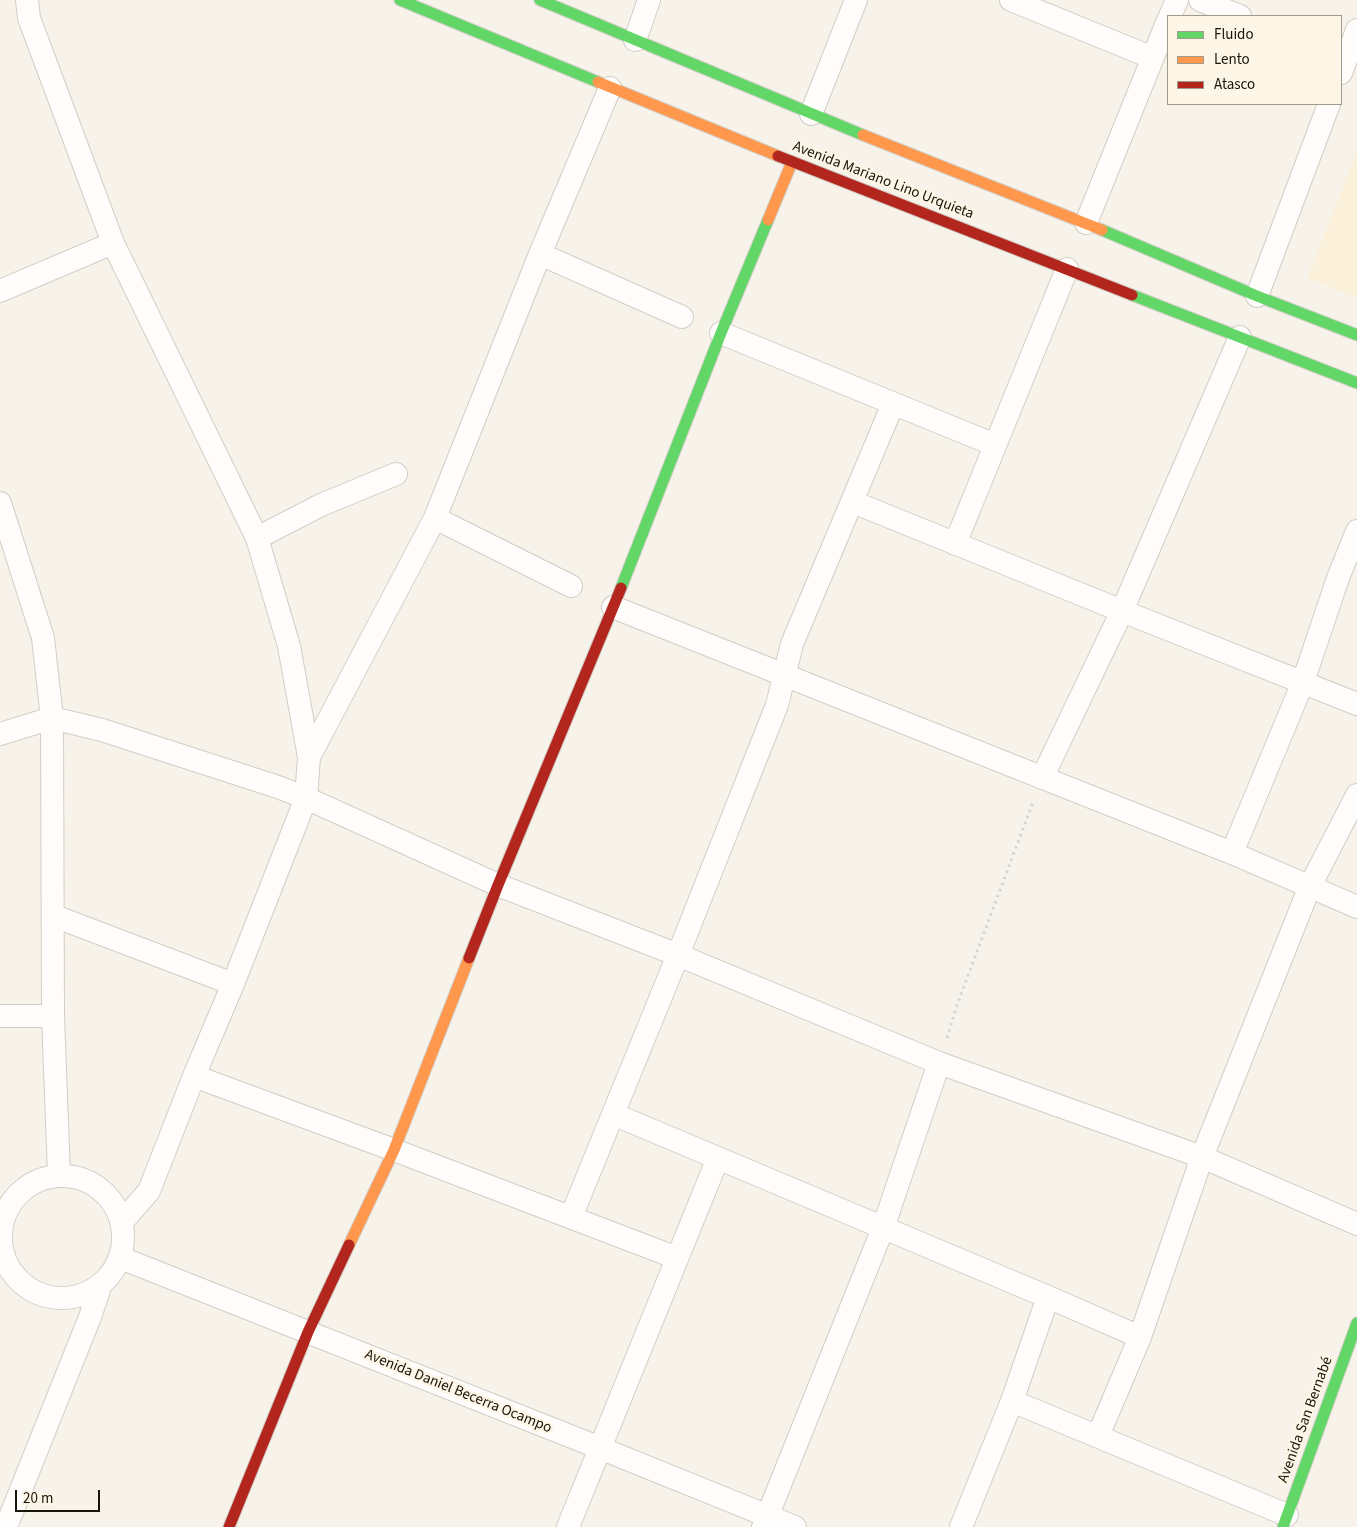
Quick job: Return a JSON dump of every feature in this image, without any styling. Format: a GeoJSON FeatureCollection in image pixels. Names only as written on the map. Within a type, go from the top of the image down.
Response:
{"type":"FeatureCollection","features":[{"type":"Feature","properties":{"kind":"main road","name":"Avenida Mariano Lino Urquieta"},"geometry":{"type":"LineString","coordinates":[[400,0],[792,162],[1357,384]]}},
{"type":"Feature","properties":{"kind":"main road"},"geometry":{"type":"LineString","coordinates":[[540,0],[811,114],[1086,223],[1257,296],[1357,335]]}},
{"type":"Feature","properties":{"kind":"main road"},"geometry":{"type":"LineString","coordinates":[[229,1527],[308,1332],[394,1150],[498,885],[792,162]]}},
{"type":"Feature","properties":{"kind":"main road","name":"Avenida San Bernabé"},"geometry":{"type":"LineString","coordinates":[[1285,1521],[1357,1323]]}},
{"type":"Feature","properties":{"kind":"street"},"geometry":{"type":"LineString","coordinates":[[27,0],[29,18],[113,243],[257,538],[289,646],[309,757],[306,798],[233,984],[149,1190],[122,1222]]}},
{"type":"Feature","properties":{"kind":"street"},"geometry":{"type":"LineString","coordinates":[[635,40],[649,0]]}},
{"type":"Feature","properties":{"kind":"street"},"geometry":{"type":"LineString","coordinates":[[811,114],[856,0]]}},
{"type":"Feature","properties":{"kind":"street"},"geometry":{"type":"LineString","coordinates":[[1011,0],[1058,8],[1153,58]]}},
{"type":"Feature","properties":{"kind":"street"},"geometry":{"type":"LineString","coordinates":[[1170,15],[1177,0]]}},
{"type":"Feature","properties":{"kind":"street"},"geometry":{"type":"LineString","coordinates":[[1200,0],[1238,15]]}},
{"type":"Feature","properties":{"kind":"street"},"geometry":{"type":"LineString","coordinates":[[1086,223],[1167,23]]}},
{"type":"Feature","properties":{"kind":"street"},"geometry":{"type":"LineString","coordinates":[[1342,64],[1357,30]]}},
{"type":"Feature","properties":{"kind":"street"},"geometry":{"type":"LineString","coordinates":[[309,757],[435,518],[540,254],[610,88]]}},
{"type":"Feature","properties":{"kind":"street"},"geometry":{"type":"LineString","coordinates":[[1257,296],[1329,105]]}},
{"type":"Feature","properties":{"kind":"street"},"geometry":{"type":"LineString","coordinates":[[0,291],[113,243]]}},
{"type":"Feature","properties":{"kind":"street"},"geometry":{"type":"LineString","coordinates":[[540,254],[682,317]]}},
{"type":"Feature","properties":{"kind":"street"},"geometry":{"type":"LineString","coordinates":[[955,544],[1067,269]]}},
{"type":"Feature","properties":{"kind":"street"},"geometry":{"type":"LineString","coordinates":[[721,333],[995,445]]}},
{"type":"Feature","properties":{"kind":"street"},"geometry":{"type":"LineString","coordinates":[[1042,778],[1122,611],[1240,337]]}},
{"type":"Feature","properties":{"kind":"street"},"geometry":{"type":"LineString","coordinates":[[571,1217],[777,705],[792,644],[893,404]]}},
{"type":"Feature","properties":{"kind":"street"},"geometry":{"type":"LineString","coordinates":[[257,538],[321,505],[396,474]]}},
{"type":"Feature","properties":{"kind":"street"},"geometry":{"type":"LineString","coordinates":[[852,502],[1357,704]]}},
{"type":"Feature","properties":{"kind":"street"},"geometry":{"type":"LineString","coordinates":[[1,509],[43,638],[52,718],[53,1016],[59,1175]]}},
{"type":"Feature","properties":{"kind":"street"},"geometry":{"type":"LineString","coordinates":[[435,518],[571,586]]}},
{"type":"Feature","properties":{"kind":"street"},"geometry":{"type":"LineString","coordinates":[[1232,853],[1303,682],[1348,582],[1357,531]]}},
{"type":"Feature","properties":{"kind":"street"},"geometry":{"type":"LineString","coordinates":[[613,606],[1232,853],[1357,907]]}},
{"type":"Feature","properties":{"kind":"street"},"geometry":{"type":"LineString","coordinates":[[0,734],[52,718],[102,730],[306,798],[498,885],[678,955],[939,1063],[1202,1157],[1357,1224]]}},
{"type":"Feature","properties":{"kind":"street"},"geometry":{"type":"LineString","coordinates":[[1098,1436],[1140,1337],[1202,1157],[1310,886],[1357,795]]}},
{"type":"Feature","properties":{"kind":"street"},"geometry":{"type":"LineString","coordinates":[[54,916],[233,984]]}},
{"type":"Feature","properties":{"kind":"street"},"geometry":{"type":"LineString","coordinates":[[0,1016],[53,1016]]}},
{"type":"Feature","properties":{"kind":"street"},"geometry":{"type":"LineString","coordinates":[[765,1522],[883,1228],[939,1063]]}},
{"type":"Feature","properties":{"kind":"street"},"geometry":{"type":"LineString","coordinates":[[194,1076],[677,1258]]}},
{"type":"Feature","properties":{"kind":"street"},"geometry":{"type":"LineString","coordinates":[[613,1114],[1140,1337]]}},
{"type":"Feature","properties":{"kind":"street"},"geometry":{"type":"LineString","coordinates":[[568,1527],[718,1158]]}},
{"type":"Feature","properties":{"kind":"street"},"geometry":{"type":"LineString","coordinates":[[6,1527],[90,1317],[100,1287],[121,1258],[122,1222],[113,1203],[99,1187],[80,1178],[59,1175],[37,1181],[18,1194],[6,1213],[0,1235],[4,1258],[15,1278],[34,1293],[56,1300],[79,1297],[100,1287]]}},
{"type":"Feature","properties":{"kind":"street","name":"Avenida Daniel Becerra Ocampo"},"geometry":{"type":"LineString","coordinates":[[121,1258],[600,1448],[765,1522],[795,1527]]}},
{"type":"Feature","properties":{"kind":"street"},"geometry":{"type":"LineString","coordinates":[[961,1527],[1012,1401],[1048,1297]]}},
{"type":"Feature","properties":{"kind":"street"},"geometry":{"type":"LineString","coordinates":[[1012,1401],[1098,1436],[1285,1521]]}},
{"type":"Feature","properties":{"kind":"path"},"geometry":{"type":"LineString","coordinates":[[939,1063],[958,1004],[1042,778]]}},
{"type":"Feature","properties":{"kind":"shaded area"},"geometry":{"type":"Polygon","coordinates":[[[1357,151],[1357,298],[1307,278],[1357,151]]]}},
{"type":"Feature","properties":{"kind":"traffic: fast"},"geometry":{"type":"LineString","coordinates":[[400,0],[598,82]]}},
{"type":"Feature","properties":{"kind":"traffic: fast"},"geometry":{"type":"LineString","coordinates":[[540,0],[863,135]]}},
{"type":"Feature","properties":{"kind":"traffic: fast"},"geometry":{"type":"LineString","coordinates":[[621,588],[721,333],[768,220]]}},
{"type":"Feature","properties":{"kind":"traffic: fast"},"geometry":{"type":"LineString","coordinates":[[1102,230],[1257,296],[1357,335]]}},
{"type":"Feature","properties":{"kind":"traffic: fast"},"geometry":{"type":"LineString","coordinates":[[1132,295],[1357,383]]}},
{"type":"Feature","properties":{"kind":"traffic: fast"},"geometry":{"type":"LineString","coordinates":[[1283,1527],[1357,1323]]}},
{"type":"Feature","properties":{"kind":"traffic: slow"},"geometry":{"type":"LineString","coordinates":[[598,82],[778,156]]}},
{"type":"Feature","properties":{"kind":"traffic: slow"},"geometry":{"type":"LineString","coordinates":[[863,135],[1102,230]]}},
{"type":"Feature","properties":{"kind":"traffic: slow"},"geometry":{"type":"LineString","coordinates":[[768,220],[792,162]]}},
{"type":"Feature","properties":{"kind":"traffic: slow"},"geometry":{"type":"LineString","coordinates":[[349,1245],[394,1150],[469,958]]}},
{"type":"Feature","properties":{"kind":"traffic: jam"},"geometry":{"type":"LineString","coordinates":[[778,156],[1132,295]]}},
{"type":"Feature","properties":{"kind":"traffic: jam"},"geometry":{"type":"LineString","coordinates":[[469,958],[621,588]]}},
{"type":"Feature","properties":{"kind":"traffic: jam"},"geometry":{"type":"LineString","coordinates":[[229,1527],[308,1332],[349,1245]]}}]}
